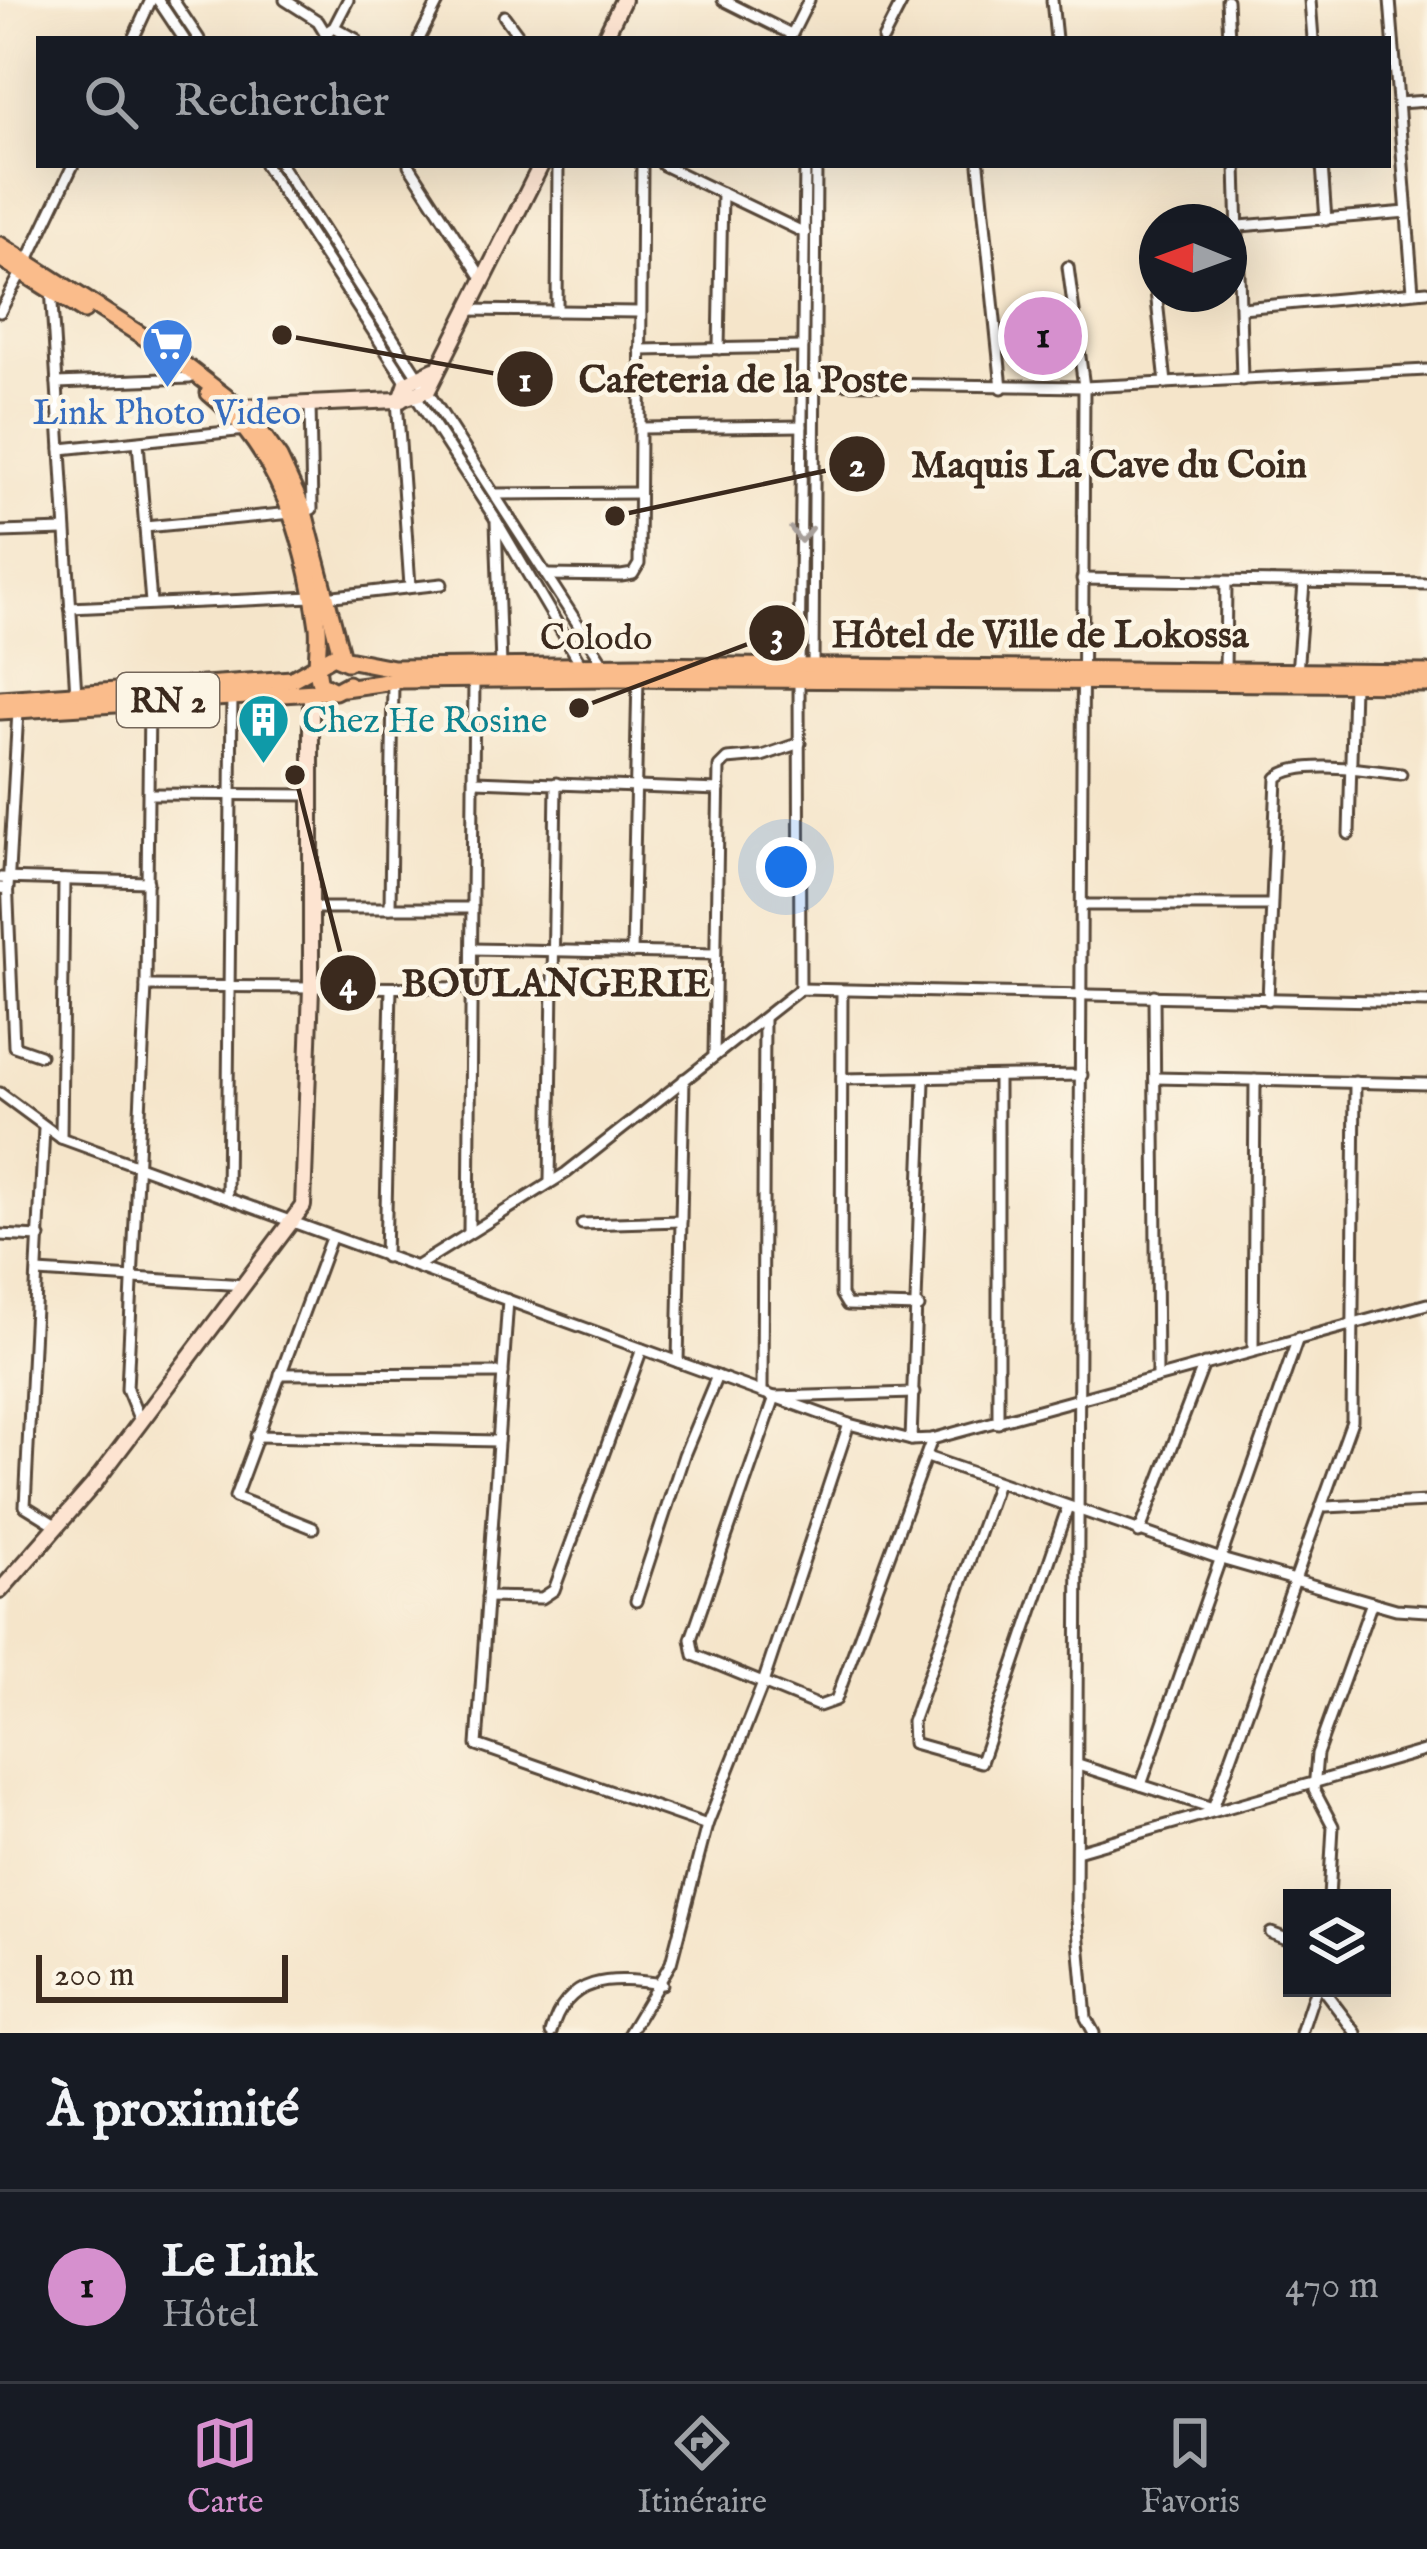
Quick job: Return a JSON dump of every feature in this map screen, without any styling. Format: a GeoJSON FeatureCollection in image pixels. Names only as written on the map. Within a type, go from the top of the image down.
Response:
{"type":"FeatureCollection","features":[{"type":"Feature","properties":{"kind":"main road"},"geometry":{"type":"LineString","coordinates":[[605,36],[623,0]]}},
{"type":"Feature","properties":{"kind":"main road"},"geometry":{"type":"LineString","coordinates":[[241,406],[411,397],[434,370],[539,168]]}},
{"type":"Feature","properties":{"kind":"main road"},"geometry":{"type":"LineString","coordinates":[[0,245],[24,268]]}},
{"type":"Feature","properties":{"kind":"main road"},"geometry":{"type":"LineString","coordinates":[[0,258],[51,285],[190,378],[246,430],[298,512]]}},
{"type":"Feature","properties":{"kind":"main road"},"geometry":{"type":"LineString","coordinates":[[51,285],[166,351],[241,406],[279,458],[319,597],[352,673],[339,690],[320,683],[319,597]]}},
{"type":"Feature","properties":{"kind":"main road"},"geometry":{"type":"LineString","coordinates":[[411,397],[412,379],[434,370]]}},
{"type":"Feature","properties":{"kind":"main road"},"geometry":{"type":"LineString","coordinates":[[319,665],[325,658],[342,658]]}},
{"type":"Feature","properties":{"kind":"main road","name":"Colodo"},"geometry":{"type":"LineString","coordinates":[[342,658],[393,668],[474,674],[804,671],[1427,684]]}},
{"type":"Feature","properties":{"kind":"main road","name":"RN 2"},"geometry":{"type":"LineString","coordinates":[[0,700],[292,679],[319,665]]}},
{"type":"Feature","properties":{"kind":"main road","name":"Colodo"},"geometry":{"type":"LineString","coordinates":[[339,690],[474,674],[501,666],[605,666],[638,672]]}},
{"type":"Feature","properties":{"kind":"main road","name":"Colodo"},"geometry":{"type":"LineString","coordinates":[[1082,678],[1427,673]]}},
{"type":"Feature","properties":{"kind":"main road","name":"RN 2"},"geometry":{"type":"LineString","coordinates":[[9,711],[339,690]]}},
{"type":"Feature","properties":{"kind":"main road"},"geometry":{"type":"LineString","coordinates":[[0,1591],[58,1527],[245,1285],[305,1198],[311,692]]}},
{"type":"Feature","properties":{"kind":"street"},"geometry":{"type":"LineString","coordinates":[[135,36],[155,0],[182,36]]}},
{"type":"Feature","properties":{"kind":"street"},"geometry":{"type":"LineString","coordinates":[[173,0],[197,36]]}},
{"type":"Feature","properties":{"kind":"street"},"geometry":{"type":"LineString","coordinates":[[285,0],[309,13],[329,33],[348,0]]}},
{"type":"Feature","properties":{"kind":"street"},"geometry":{"type":"LineString","coordinates":[[421,36],[439,0]]}},
{"type":"Feature","properties":{"kind":"street"},"geometry":{"type":"LineString","coordinates":[[723,0],[788,36]]}},
{"type":"Feature","properties":{"kind":"street"},"geometry":{"type":"LineString","coordinates":[[790,36],[808,0]]}},
{"type":"Feature","properties":{"kind":"street"},"geometry":{"type":"LineString","coordinates":[[885,36],[903,0]]}},
{"type":"Feature","properties":{"kind":"street"},"geometry":{"type":"LineString","coordinates":[[1052,0],[1056,36]]}},
{"type":"Feature","properties":{"kind":"street"},"geometry":{"type":"LineString","coordinates":[[1227,0],[1229,36]]}},
{"type":"Feature","properties":{"kind":"street"},"geometry":{"type":"LineString","coordinates":[[1310,0],[1313,36]]}},
{"type":"Feature","properties":{"kind":"street"},"geometry":{"type":"LineString","coordinates":[[1390,0],[1413,291]]}},
{"type":"Feature","properties":{"kind":"street"},"geometry":{"type":"LineString","coordinates":[[504,16],[519,36]]}},
{"type":"Feature","properties":{"kind":"street"},"geometry":{"type":"LineString","coordinates":[[1398,103],[1427,101]]}},
{"type":"Feature","properties":{"kind":"street"},"geometry":{"type":"LineString","coordinates":[[0,312],[72,168]]}},
{"type":"Feature","properties":{"kind":"street"},"geometry":{"type":"LineString","coordinates":[[267,168],[412,379]]}},
{"type":"Feature","properties":{"kind":"street"},"geometry":{"type":"LineString","coordinates":[[283,168],[412,379],[410,586]]}},
{"type":"Feature","properties":{"kind":"street"},"geometry":{"type":"LineString","coordinates":[[411,168],[482,278]]}},
{"type":"Feature","properties":{"kind":"street"},"geometry":{"type":"LineString","coordinates":[[557,311],[558,168]]}},
{"type":"Feature","properties":{"kind":"street"},"geometry":{"type":"LineString","coordinates":[[547,575],[633,574],[639,564],[642,168]]}},
{"type":"Feature","properties":{"kind":"street"},"geometry":{"type":"LineString","coordinates":[[668,168],[805,233]]}},
{"type":"Feature","properties":{"kind":"street"},"geometry":{"type":"LineString","coordinates":[[804,671],[806,168]]}},
{"type":"Feature","properties":{"kind":"street"},"geometry":{"type":"LineString","coordinates":[[800,989],[800,743],[816,383],[816,168]]}},
{"type":"Feature","properties":{"kind":"street"},"geometry":{"type":"LineString","coordinates":[[980,168],[1002,388]]}},
{"type":"Feature","properties":{"kind":"street"},"geometry":{"type":"LineString","coordinates":[[1236,168],[1239,204]]}},
{"type":"Feature","properties":{"kind":"street"},"geometry":{"type":"LineString","coordinates":[[1322,168],[1326,220]]}},
{"type":"Feature","properties":{"kind":"street"},"geometry":{"type":"LineString","coordinates":[[719,349],[722,193]]}},
{"type":"Feature","properties":{"kind":"street"},"geometry":{"type":"LineString","coordinates":[[1247,226],[1407,212]]}},
{"type":"Feature","properties":{"kind":"street"},"geometry":{"type":"LineString","coordinates":[[1068,268],[1084,387],[1078,1851],[1080,1952],[1086,2018],[1094,2033]]}},
{"type":"Feature","properties":{"kind":"street"},"geometry":{"type":"LineString","coordinates":[[51,285],[76,695]]}},
{"type":"Feature","properties":{"kind":"street"},"geometry":{"type":"LineString","coordinates":[[1247,308],[1427,291]]}},
{"type":"Feature","properties":{"kind":"street"},"geometry":{"type":"LineString","coordinates":[[466,310],[639,312]]}},
{"type":"Feature","properties":{"kind":"street"},"geometry":{"type":"LineString","coordinates":[[1158,312],[1166,383]]}},
{"type":"Feature","properties":{"kind":"street"},"geometry":{"type":"LineString","coordinates":[[1242,312],[1242,380]]}},
{"type":"Feature","properties":{"kind":"street"},"geometry":{"type":"LineString","coordinates":[[640,350],[803,347]]}},
{"type":"Feature","properties":{"kind":"street"},"geometry":{"type":"LineString","coordinates":[[802,383],[1084,387],[1427,370]]}},
{"type":"Feature","properties":{"kind":"street"},"geometry":{"type":"LineString","coordinates":[[57,383],[190,378]]}},
{"type":"Feature","properties":{"kind":"street"},"geometry":{"type":"LineString","coordinates":[[411,397],[495,494],[605,666]]}},
{"type":"Feature","properties":{"kind":"street"},"geometry":{"type":"LineString","coordinates":[[411,397],[496,520],[582,666]]}},
{"type":"Feature","properties":{"kind":"street"},"geometry":{"type":"LineString","coordinates":[[145,527],[312,509],[310,402]]}},
{"type":"Feature","properties":{"kind":"street"},"geometry":{"type":"LineString","coordinates":[[640,428],[802,426]]}},
{"type":"Feature","properties":{"kind":"street"},"geometry":{"type":"LineString","coordinates":[[61,449],[246,430]]}},
{"type":"Feature","properties":{"kind":"street"},"geometry":{"type":"LineString","coordinates":[[138,442],[151,603]]}},
{"type":"Feature","properties":{"kind":"street"},"geometry":{"type":"LineString","coordinates":[[495,494],[639,493]]}},
{"type":"Feature","properties":{"kind":"street"},"geometry":{"type":"LineString","coordinates":[[496,520],[501,666]]}},
{"type":"Feature","properties":{"kind":"street"},"geometry":{"type":"LineString","coordinates":[[0,532],[65,530]]}},
{"type":"Feature","properties":{"kind":"street"},"geometry":{"type":"LineString","coordinates":[[1082,579],[1427,584]]}},
{"type":"Feature","properties":{"kind":"street"},"geometry":{"type":"LineString","coordinates":[[1225,673],[1226,583]]}},
{"type":"Feature","properties":{"kind":"street"},"geometry":{"type":"LineString","coordinates":[[1298,673],[1304,583]]}},
{"type":"Feature","properties":{"kind":"street"},"geometry":{"type":"LineString","coordinates":[[70,608],[319,597],[442,584]]}},
{"type":"Feature","properties":{"kind":"street"},"geometry":{"type":"LineString","coordinates":[[632,952],[638,672]]}},
{"type":"Feature","properties":{"kind":"street"},"geometry":{"type":"LineString","coordinates":[[469,1232],[474,674]]}},
{"type":"Feature","properties":{"kind":"street"},"geometry":{"type":"LineString","coordinates":[[390,908],[393,682]]}},
{"type":"Feature","properties":{"kind":"street"},"geometry":{"type":"LineString","coordinates":[[1349,834],[1353,685]]}},
{"type":"Feature","properties":{"kind":"street"},"geometry":{"type":"LineString","coordinates":[[227,1198],[232,695]]}},
{"type":"Feature","properties":{"kind":"street"},"geometry":{"type":"LineString","coordinates":[[140,1421],[127,1398],[146,986],[149,701]]}},
{"type":"Feature","properties":{"kind":"street"},"geometry":{"type":"LineString","coordinates":[[9,711],[2,882],[14,1046],[40,1055]]}},
{"type":"Feature","properties":{"kind":"street"},"geometry":{"type":"LineString","coordinates":[[714,1054],[722,761],[762,757],[800,743]]}},
{"type":"Feature","properties":{"kind":"street"},"geometry":{"type":"LineString","coordinates":[[1268,1000],[1277,778],[1290,770],[1350,768],[1401,774]]}},
{"type":"Feature","properties":{"kind":"street"},"geometry":{"type":"LineString","coordinates":[[475,781],[719,790]]}},
{"type":"Feature","properties":{"kind":"street"},"geometry":{"type":"LineString","coordinates":[[550,1181],[556,783]]}},
{"type":"Feature","properties":{"kind":"street"},"geometry":{"type":"LineString","coordinates":[[149,794],[310,795]]}},
{"type":"Feature","properties":{"kind":"street"},"geometry":{"type":"LineString","coordinates":[[61,1138],[64,880]]}},
{"type":"Feature","properties":{"kind":"street"},"geometry":{"type":"LineString","coordinates":[[2,882],[148,882]]}},
{"type":"Feature","properties":{"kind":"street"},"geometry":{"type":"LineString","coordinates":[[1082,905],[1271,905]]}},
{"type":"Feature","properties":{"kind":"street"},"geometry":{"type":"LineString","coordinates":[[311,908],[472,908]]}},
{"type":"Feature","properties":{"kind":"street"},"geometry":{"type":"LineString","coordinates":[[472,949],[715,954]]}},
{"type":"Feature","properties":{"kind":"street"},"geometry":{"type":"LineString","coordinates":[[146,986],[471,988]]}},
{"type":"Feature","properties":{"kind":"street"},"geometry":{"type":"LineString","coordinates":[[385,1256],[391,988]]}},
{"type":"Feature","properties":{"kind":"street"},"geometry":{"type":"LineString","coordinates":[[417,1266],[550,1181],[800,989],[1427,1002]]}},
{"type":"Feature","properties":{"kind":"street"},"geometry":{"type":"LineString","coordinates":[[842,991],[843,1302],[919,1307]]}},
{"type":"Feature","properties":{"kind":"street"},"geometry":{"type":"LineString","coordinates":[[1154,995],[1157,1376]]}},
{"type":"Feature","properties":{"kind":"street"},"geometry":{"type":"LineString","coordinates":[[762,1393],[764,1018]]}},
{"type":"Feature","properties":{"kind":"street"},"geometry":{"type":"LineString","coordinates":[[842,1079],[1082,1076]]}},
{"type":"Feature","properties":{"kind":"street"},"geometry":{"type":"LineString","coordinates":[[678,1362],[684,1078]]}},
{"type":"Feature","properties":{"kind":"street"},"geometry":{"type":"LineString","coordinates":[[1155,1078],[1427,1084]]}},
{"type":"Feature","properties":{"kind":"street"},"geometry":{"type":"LineString","coordinates":[[998,1079],[998,1423]]}},
{"type":"Feature","properties":{"kind":"street"},"geometry":{"type":"LineString","coordinates":[[1253,1350],[1255,1080]]}},
{"type":"Feature","properties":{"kind":"street"},"geometry":{"type":"LineString","coordinates":[[911,1440],[924,1081]]}},
{"type":"Feature","properties":{"kind":"street"},"geometry":{"type":"LineString","coordinates":[[1217,1809],[1352,1421],[1355,1082]]}},
{"type":"Feature","properties":{"kind":"street"},"geometry":{"type":"LineString","coordinates":[[0,1094],[61,1138],[849,1424],[911,1440],[998,1423],[1427,1304]]}},
{"type":"Feature","properties":{"kind":"street"},"geometry":{"type":"LineString","coordinates":[[44,1128],[25,1506],[30,1514],[58,1527]]}},
{"type":"Feature","properties":{"kind":"street"},"geometry":{"type":"LineString","coordinates":[[582,1224],[681,1221]]}},
{"type":"Feature","properties":{"kind":"street"},"geometry":{"type":"LineString","coordinates":[[0,1235],[40,1237]]}},
{"type":"Feature","properties":{"kind":"street"},"geometry":{"type":"LineString","coordinates":[[313,1528],[235,1497],[332,1238]]}},
{"type":"Feature","properties":{"kind":"street"},"geometry":{"type":"LineString","coordinates":[[38,1273],[245,1285]]}},
{"type":"Feature","properties":{"kind":"street"},"geometry":{"type":"LineString","coordinates":[[508,1300],[477,1744],[706,1825]]}},
{"type":"Feature","properties":{"kind":"street"},"geometry":{"type":"LineString","coordinates":[[1141,1785],[1298,1338]]}},
{"type":"Feature","properties":{"kind":"street"},"geometry":{"type":"LineString","coordinates":[[487,1597],[542,1598],[554,1590],[642,1348]]}},
{"type":"Feature","properties":{"kind":"street"},"geometry":{"type":"LineString","coordinates":[[1139,1533],[1204,1364]]}},
{"type":"Feature","properties":{"kind":"street"},"geometry":{"type":"LineString","coordinates":[[280,1373],[502,1373]]}},
{"type":"Feature","properties":{"kind":"street"},"geometry":{"type":"LineString","coordinates":[[636,1600],[683,1455],[717,1376]]}},
{"type":"Feature","properties":{"kind":"street"},"geometry":{"type":"LineString","coordinates":[[775,1397],[914,1393]]}},
{"type":"Feature","properties":{"kind":"street"},"geometry":{"type":"LineString","coordinates":[[775,1397],[692,1640],[694,1654],[819,1706],[836,1700],[932,1439]]}},
{"type":"Feature","properties":{"kind":"street"},"geometry":{"type":"LineString","coordinates":[[628,2033],[662,1984],[706,1825],[762,1685],[849,1424]]}},
{"type":"Feature","properties":{"kind":"street"},"geometry":{"type":"LineString","coordinates":[[256,1436],[498,1442]]}},
{"type":"Feature","properties":{"kind":"street"},"geometry":{"type":"LineString","coordinates":[[927,1457],[1080,1514],[1222,1559],[1372,1602],[1427,1610]]}},
{"type":"Feature","properties":{"kind":"street"},"geometry":{"type":"LineString","coordinates":[[997,1483],[912,1722],[913,1743],[981,1762],[1067,1509]]}},
{"type":"Feature","properties":{"kind":"street"},"geometry":{"type":"LineString","coordinates":[[1325,1507],[1427,1502]]}},
{"type":"Feature","properties":{"kind":"street"},"geometry":{"type":"LineString","coordinates":[[1330,1889],[1333,1826],[1315,1783],[1320,1743],[1372,1602]]}},
{"type":"Feature","properties":{"kind":"street"},"geometry":{"type":"LineString","coordinates":[[1078,1851],[1427,1750]]}},
{"type":"Feature","properties":{"kind":"street"},"geometry":{"type":"LineString","coordinates":[[1078,1766],[1217,1809]]}},
{"type":"Feature","properties":{"kind":"street"},"geometry":{"type":"LineString","coordinates":[[1271,1933],[1283,1938]]}},
{"type":"Feature","properties":{"kind":"street"},"geometry":{"type":"LineString","coordinates":[[551,2033],[564,1998],[577,1988],[640,1981],[662,1984]]}},
{"type":"Feature","properties":{"kind":"street"},"geometry":{"type":"LineString","coordinates":[[1301,2033],[1315,1997]]}},
{"type":"Feature","properties":{"kind":"street"},"geometry":{"type":"LineString","coordinates":[[1326,1997],[1356,2033]]}},
{"type":"Feature","properties":{"kind":"place","name":"Cafeteria de la Poste"},"geometry":{"type":"Point","coordinates":[282,335]}},
{"type":"Feature","properties":{"kind":"place","name":"Le Link"},"geometry":{"type":"Point","coordinates":[1043,336]}},
{"type":"Feature","properties":{"kind":"place","name":"Link Photo Video"},"geometry":{"type":"Point","coordinates":[167,389]}},
{"type":"Feature","properties":{"kind":"place","name":"Maquis La Cave du Coin"},"geometry":{"type":"Point","coordinates":[615,516]}},
{"type":"Feature","properties":{"kind":"place","name":"Hôtel de Ville de Lokossa"},"geometry":{"type":"Point","coordinates":[579,708]}},
{"type":"Feature","properties":{"kind":"place","name":"Chez He Rosine"},"geometry":{"type":"Point","coordinates":[263,765]}},
{"type":"Feature","properties":{"kind":"place","name":"BOULANGERIE"},"geometry":{"type":"Point","coordinates":[295,775]}}]}
